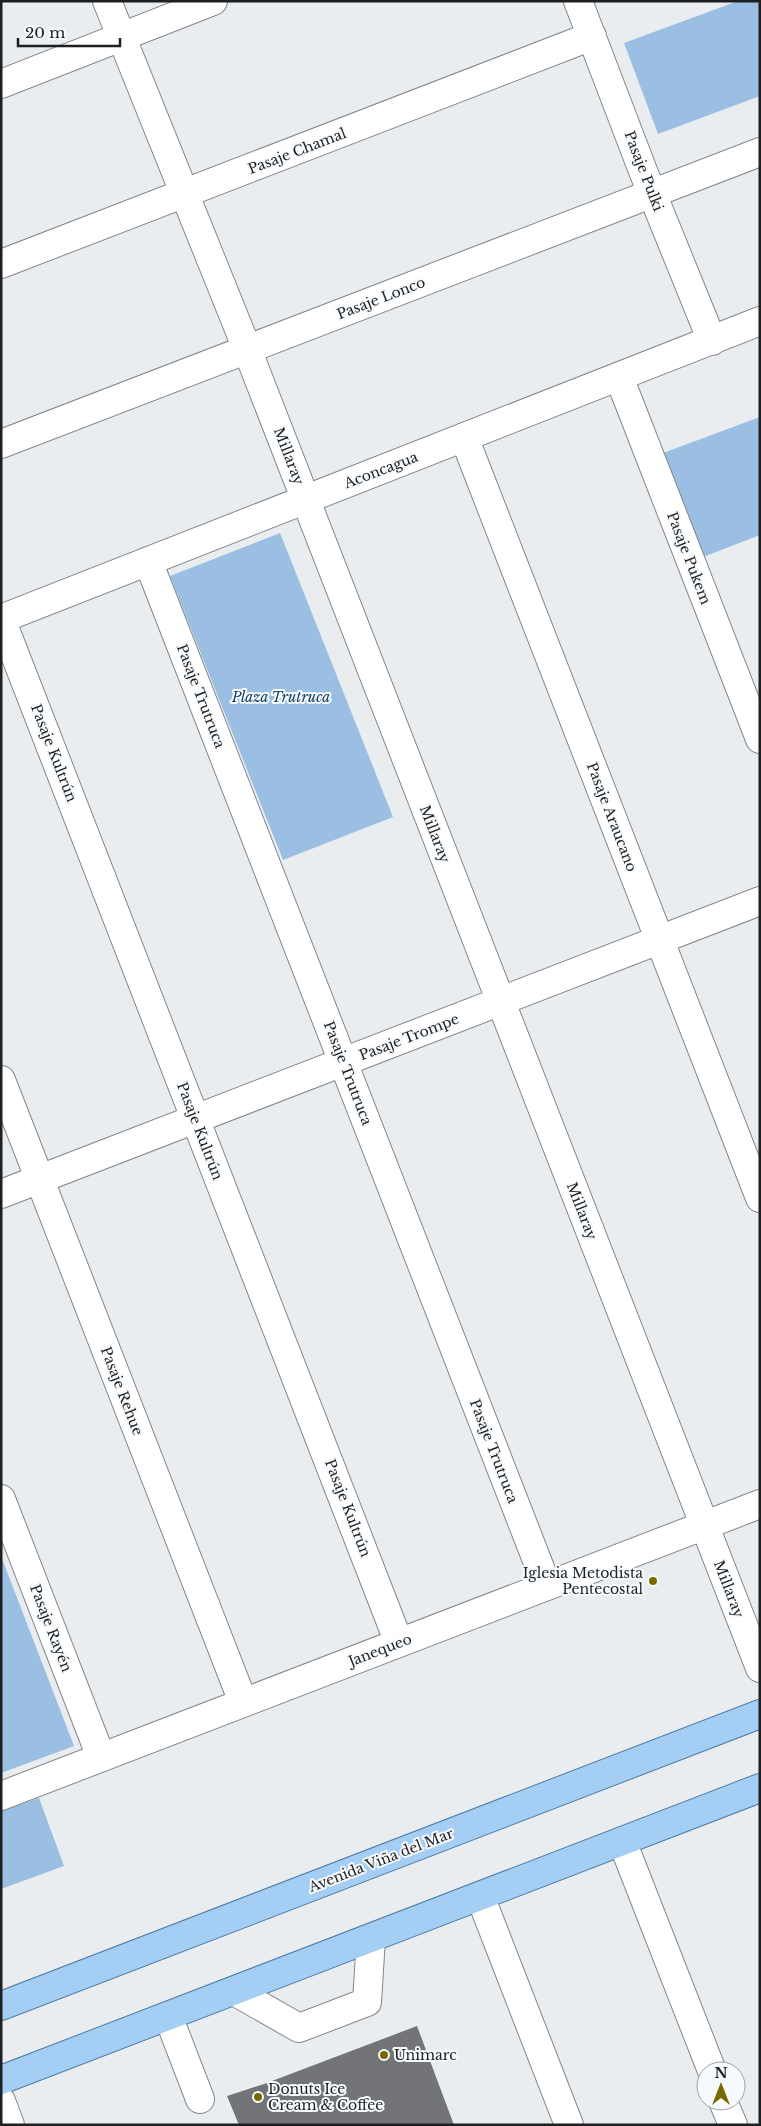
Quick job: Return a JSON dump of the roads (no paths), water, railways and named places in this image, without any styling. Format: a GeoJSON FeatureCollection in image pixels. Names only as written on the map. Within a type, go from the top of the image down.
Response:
{"type":"FeatureCollection","features":[{"type":"Feature","properties":{"kind":"main road","name":"Avenida Viña del Mar"},"geometry":{"type":"LineString","coordinates":[[1,2006],[760,1714]]}},
{"type":"Feature","properties":{"kind":"main road"},"geometry":{"type":"LineString","coordinates":[[1,2080],[760,1788]]}},
{"type":"Feature","properties":{"kind":"street","name":"Millaray"},"geometry":{"type":"LineString","coordinates":[[107,1],[247,349],[760,1668]]}},
{"type":"Feature","properties":{"kind":"street"},"geometry":{"type":"LineString","coordinates":[[1,84],[213,1]]}},
{"type":"Feature","properties":{"kind":"street","name":"Pasaje Pulki"},"geometry":{"type":"LineString","coordinates":[[578,1],[652,194],[712,341]]}},
{"type":"Feature","properties":{"kind":"street","name":"Pasaje Chamal"},"geometry":{"type":"LineString","coordinates":[[1,264],[592,36]]}},
{"type":"Feature","properties":{"kind":"street","name":"Pasaje Lonco"},"geometry":{"type":"LineString","coordinates":[[1,444],[760,152]]}},
{"type":"Feature","properties":{"kind":"street","name":"Aconcagua"},"geometry":{"type":"LineString","coordinates":[[1,619],[760,321]]}},
{"type":"Feature","properties":{"kind":"street","name":"Pasaje Pukem"},"geometry":{"type":"LineString","coordinates":[[619,376],[760,739]]}},
{"type":"Feature","properties":{"kind":"street","name":"Pasaje Araucano"},"geometry":{"type":"LineString","coordinates":[[464,438],[760,1198]]}},
{"type":"Feature","properties":{"kind":"street","name":"Pasaje Trutruca"},"geometry":{"type":"LineString","coordinates":[[148,561],[547,1586]]}},
{"type":"Feature","properties":{"kind":"street","name":"Pasaje Kultrún"},"geometry":{"type":"LineString","coordinates":[[1,619],[399,1643]]}},
{"type":"Feature","properties":{"kind":"street","name":"Pasaje Trompe"},"geometry":{"type":"LineString","coordinates":[[1,1194],[760,901]]}},
{"type":"Feature","properties":{"kind":"street","name":"Pasaje Rehue"},"geometry":{"type":"LineString","coordinates":[[1,1080],[244,1702]]}},
{"type":"Feature","properties":{"kind":"street","name":"Pasaje Rayén"},"geometry":{"type":"LineString","coordinates":[[1,1499],[102,1757]]}},
{"type":"Feature","properties":{"kind":"street","name":"Janequeo"},"geometry":{"type":"LineString","coordinates":[[1,1796],[760,1504]]}},
{"type":"Feature","properties":{"kind":"street"},"geometry":{"type":"LineString","coordinates":[[622,1841],[708,2061]]}},
{"type":"Feature","properties":{"kind":"street"},"geometry":{"type":"LineString","coordinates":[[480,1896],[569,2125]]}},
{"type":"Feature","properties":{"kind":"street"},"geometry":{"type":"LineString","coordinates":[[234,1991],[299,2028],[367,2002],[371,1938]]}},
{"type":"Feature","properties":{"kind":"street"},"geometry":{"type":"LineString","coordinates":[[168,2016],[200,2099]]}},
{"type":"Feature","properties":{"kind":"street"},"geometry":{"type":"LineString","coordinates":[[1,2101],[10,2125]]}},
{"type":"Feature","properties":{"kind":"street"},"geometry":{"type":"LineString","coordinates":[[727,2111],[733,2125]]}},
{"type":"Feature","properties":{"kind":"place","name":"Iglesia Metodista Pentecostal"},"geometry":{"type":"Point","coordinates":[653,1581]}},
{"type":"Feature","properties":{"kind":"place","name":"Unimarc"},"geometry":{"type":"Point","coordinates":[384,2055]}},
{"type":"Feature","properties":{"kind":"place","name":"Donuts Ice Cream & Coffee"},"geometry":{"type":"Point","coordinates":[258,2097]}},
{"type":"Feature","properties":{"kind":"park label","name":"Plaza Trutruca"},"geometry":{"type":"Point","coordinates":[281,697]}}]}
